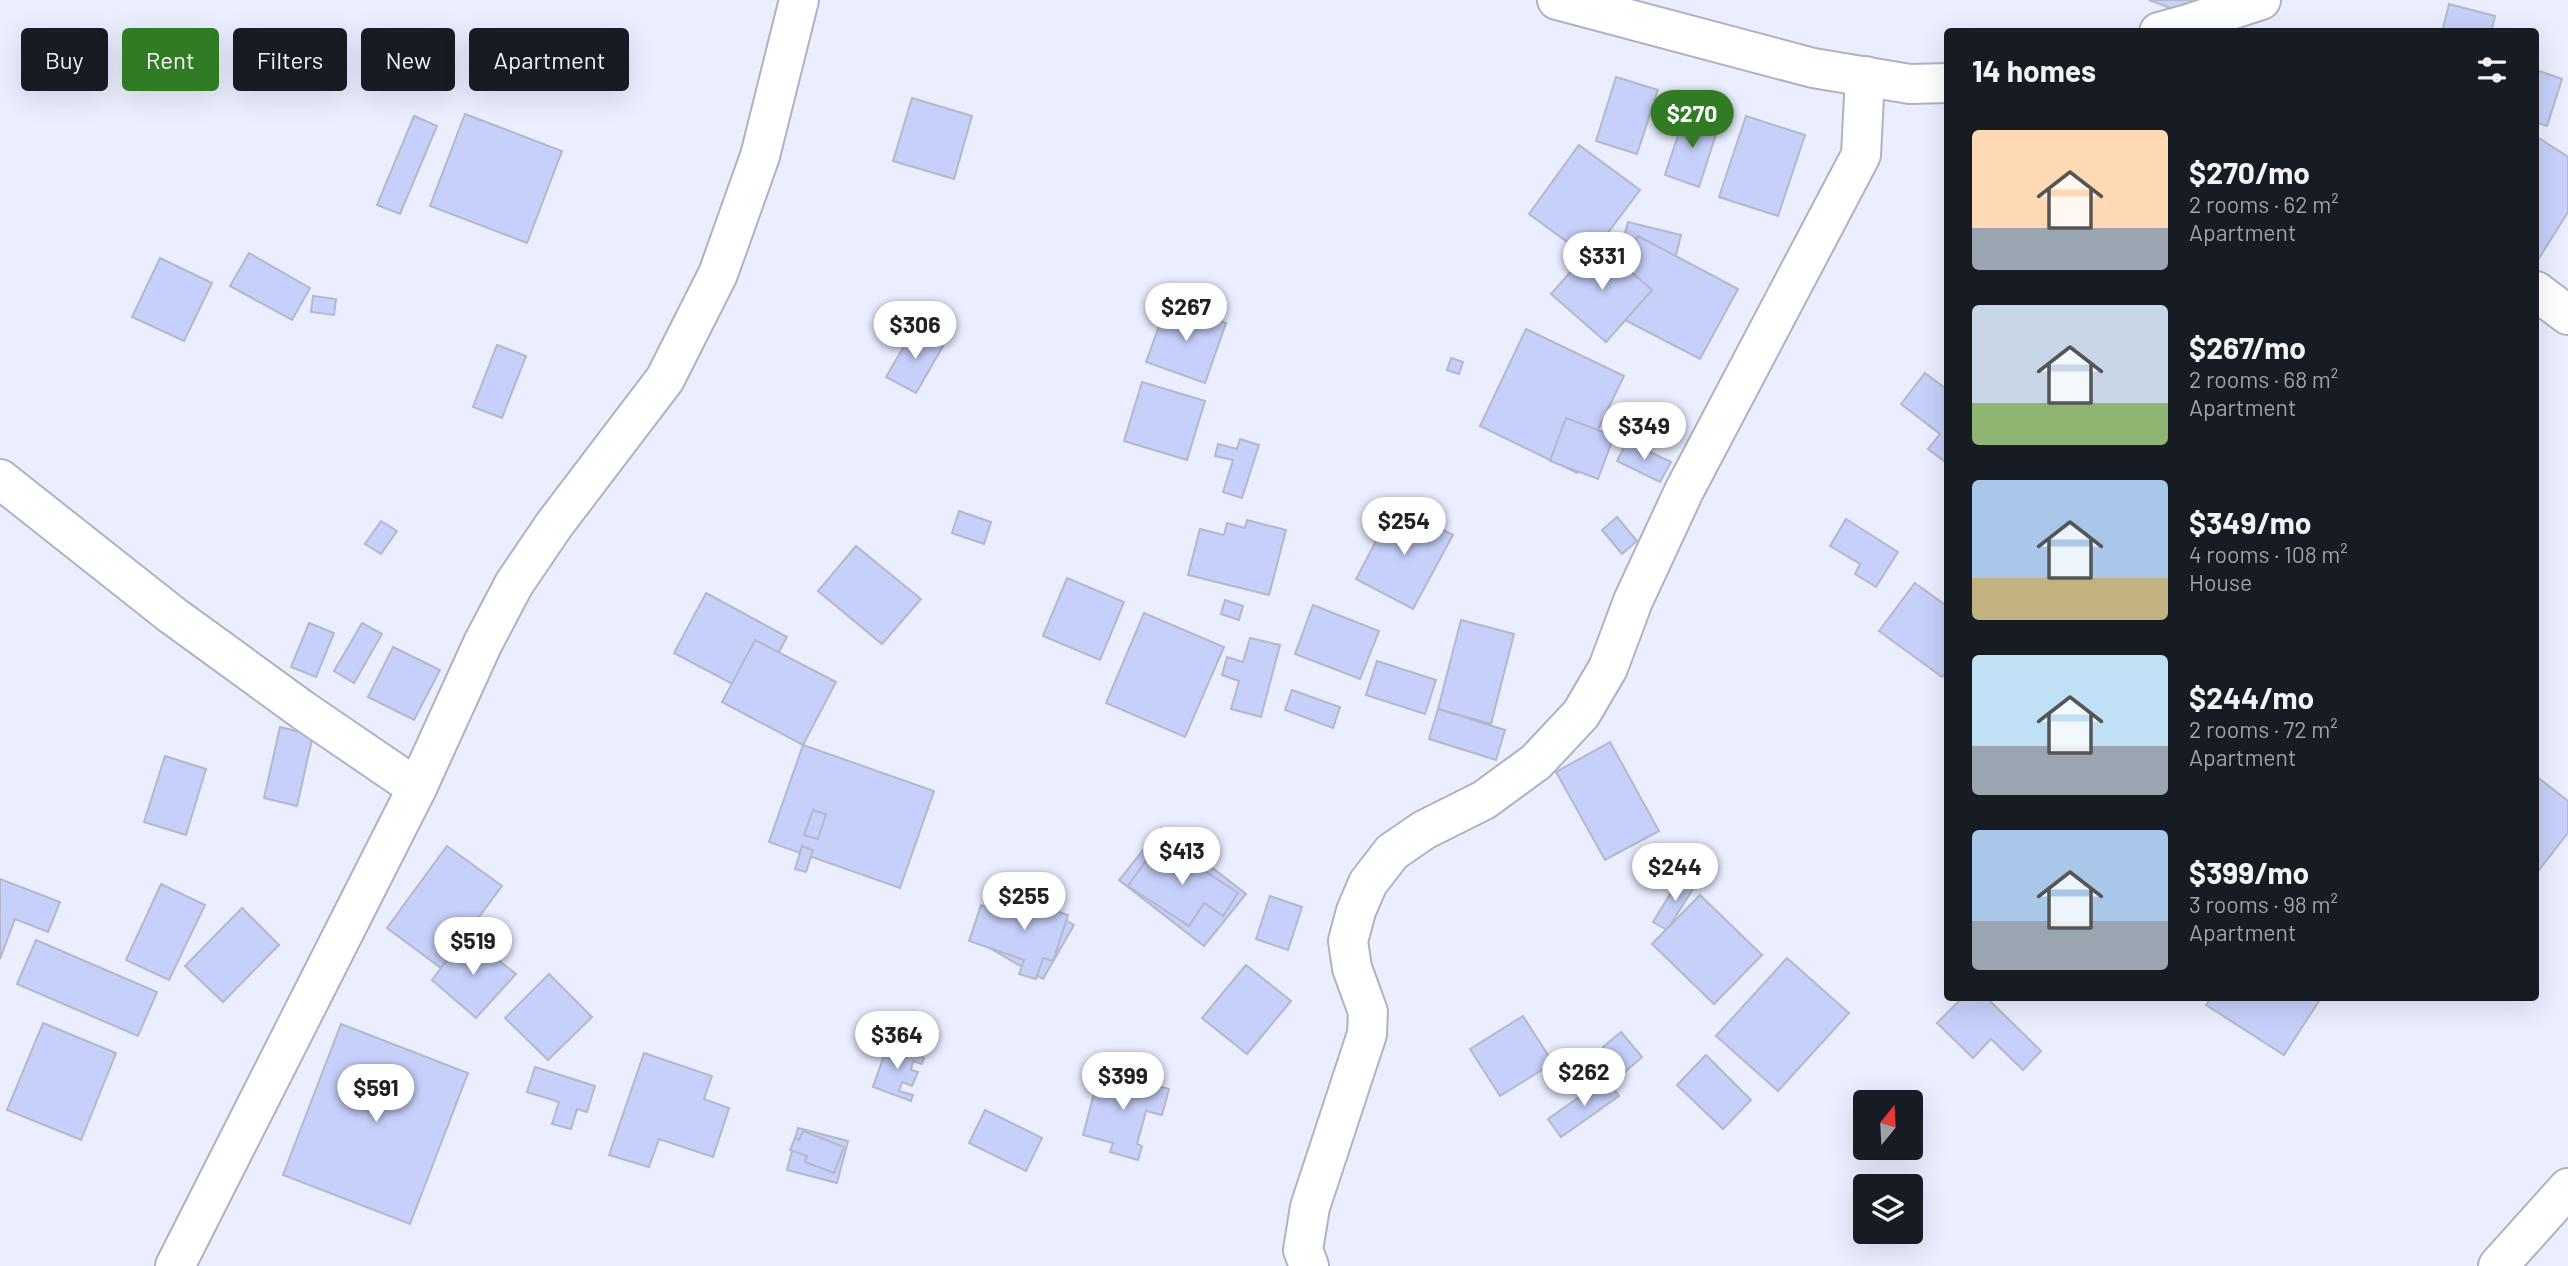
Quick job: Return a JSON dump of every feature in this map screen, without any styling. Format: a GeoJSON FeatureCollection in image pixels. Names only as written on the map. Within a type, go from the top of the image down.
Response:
{"type":"FeatureCollection","features":[{"type":"Feature","properties":{"kind":"street"},"geometry":{"type":"LineString","coordinates":[[175,1266],[417,788],[483,643],[514,584],[554,524],[665,379],[718,274],[760,156],[799,0]]}},
{"type":"Feature","properties":{"kind":"street"},"geometry":{"type":"LineString","coordinates":[[1557,0],[1814,68],[1910,84],[1944,83]]}},
{"type":"Feature","properties":{"kind":"street"},"geometry":{"type":"LineString","coordinates":[[2184,28],[2260,0]]}},
{"type":"Feature","properties":{"kind":"street"},"geometry":{"type":"LineString","coordinates":[[1309,1266],[1303,1250],[1310,1207],[1367,1034],[1368,1012],[1352,968],[1348,941],[1356,911],[1368,883],[1392,852],[1424,830],[1484,800],[1536,762],[1581,714],[1608,668],[1633,601],[1685,491],[1861,155],[1865,76]]}},
{"type":"Feature","properties":{"kind":"street"},"geometry":{"type":"LineString","coordinates":[[2539,293],[2568,315]]}},
{"type":"Feature","properties":{"kind":"street"},"geometry":{"type":"LineString","coordinates":[[0,479],[172,615],[304,711],[417,788]]}},
{"type":"Feature","properties":{"kind":"street"},"geometry":{"type":"LineString","coordinates":[[2498,1266],[2568,1188]]}},
{"type":"Feature","properties":{"kind":"building"},"geometry":{"type":"Polygon","coordinates":[[[2149,0],[2191,0],[2186,14],[2149,0]]]}},
{"type":"Feature","properties":{"kind":"building"},"geometry":{"type":"Polygon","coordinates":[[[2449,4],[2495,16],[2492,28],[2443,28],[2449,4]]]}},
{"type":"Feature","properties":{"kind":"building"},"geometry":{"type":"Polygon","coordinates":[[[2539,71],[2562,79],[2547,126],[2539,123],[2539,71]]]}},
{"type":"Feature","properties":{"kind":"building"},"geometry":{"type":"Polygon","coordinates":[[[1616,77],[1658,90],[1637,154],[1596,141],[1616,77]]]}},
{"type":"Feature","properties":{"kind":"building"},"geometry":{"type":"Polygon","coordinates":[[[912,98],[972,116],[954,179],[893,161],[912,98]]]}},
{"type":"Feature","properties":{"kind":"building"},"geometry":{"type":"Polygon","coordinates":[[[465,114],[562,151],[527,243],[430,206],[465,114]]]}},
{"type":"Feature","properties":{"kind":"building"},"geometry":{"type":"Polygon","coordinates":[[[1685,114],[1719,125],[1699,187],[1665,175],[1685,114]]]}},
{"type":"Feature","properties":{"kind":"building"},"geometry":{"type":"Polygon","coordinates":[[[414,116],[437,126],[400,214],[377,205],[414,116]]]}},
{"type":"Feature","properties":{"kind":"building"},"geometry":{"type":"Polygon","coordinates":[[[1746,116],[1805,135],[1778,216],[1719,197],[1746,116]]]}},
{"type":"Feature","properties":{"kind":"building"},"geometry":{"type":"Polygon","coordinates":[[[2539,138],[2568,157],[2568,212],[2539,258],[2539,138]]]}},
{"type":"Feature","properties":{"kind":"building"},"geometry":{"type":"Polygon","coordinates":[[[1579,145],[1640,190],[1589,258],[1529,214],[1579,145]]]}},
{"type":"Feature","properties":{"kind":"building"},"geometry":{"type":"Polygon","coordinates":[[[1628,222],[1681,235],[1662,311],[1608,297],[1628,222]]]}},
{"type":"Feature","properties":{"kind":"building"},"geometry":{"type":"Polygon","coordinates":[[[1638,236],[1738,289],[1700,359],[1600,307],[1638,236]]]}},
{"type":"Feature","properties":{"kind":"building"},"geometry":{"type":"Polygon","coordinates":[[[1597,242],[1652,290],[1606,342],[1551,294],[1597,242]]]}},
{"type":"Feature","properties":{"kind":"building"},"geometry":{"type":"Polygon","coordinates":[[[249,253],[310,288],[292,320],[230,286],[249,253]]]}},
{"type":"Feature","properties":{"kind":"building"},"geometry":{"type":"Polygon","coordinates":[[[160,258],[212,283],[184,341],[132,317],[160,258]]]}},
{"type":"Feature","properties":{"kind":"building"},"geometry":{"type":"Polygon","coordinates":[[[313,296],[336,299],[334,315],[311,312],[313,296]]]}},
{"type":"Feature","properties":{"kind":"building"},"geometry":{"type":"Polygon","coordinates":[[[1168,302],[1226,323],[1205,383],[1146,362],[1168,302]]]}},
{"type":"Feature","properties":{"kind":"building"},"geometry":{"type":"Polygon","coordinates":[[[914,329],[943,346],[916,393],[886,377],[914,329]]]}},
{"type":"Feature","properties":{"kind":"building"},"geometry":{"type":"Polygon","coordinates":[[[1526,329],[1624,376],[1577,473],[1480,426],[1526,329]]]}},
{"type":"Feature","properties":{"kind":"building"},"geometry":{"type":"Polygon","coordinates":[[[497,345],[526,356],[502,418],[473,407],[497,345]]]}},
{"type":"Feature","properties":{"kind":"building"},"geometry":{"type":"Polygon","coordinates":[[[1451,358],[1463,362],[1459,374],[1447,370],[1451,358]]]}},
{"type":"Feature","properties":{"kind":"building"},"geometry":{"type":"Polygon","coordinates":[[[1925,373],[1944,387],[1944,461],[1928,449],[1940,434],[1901,404],[1925,373]]]}},
{"type":"Feature","properties":{"kind":"building"},"geometry":{"type":"Polygon","coordinates":[[[1142,382],[1205,401],[1187,460],[1124,441],[1142,382]]]}},
{"type":"Feature","properties":{"kind":"building"},"geometry":{"type":"Polygon","coordinates":[[[1566,418],[1614,436],[1598,479],[1550,461],[1566,418]]]}},
{"type":"Feature","properties":{"kind":"building"},"geometry":{"type":"Polygon","coordinates":[[[1240,439],[1259,445],[1242,498],[1223,492],[1233,460],[1215,456],[1218,444],[1237,449],[1240,439]]]}},
{"type":"Feature","properties":{"kind":"building"},"geometry":{"type":"Polygon","coordinates":[[[1627,441],[1671,462],[1660,482],[1617,461],[1627,441]]]}},
{"type":"Feature","properties":{"kind":"building"},"geometry":{"type":"Polygon","coordinates":[[[1395,505],[1453,535],[1413,609],[1356,579],[1395,505]]]}},
{"type":"Feature","properties":{"kind":"building"},"geometry":{"type":"Polygon","coordinates":[[[959,511],[991,522],[984,544],[952,533],[959,511]]]}},
{"type":"Feature","properties":{"kind":"building"},"geometry":{"type":"Polygon","coordinates":[[[1617,517],[1637,541],[1622,554],[1602,530],[1617,517]]]}},
{"type":"Feature","properties":{"kind":"building"},"geometry":{"type":"Polygon","coordinates":[[[1846,519],[1898,552],[1876,587],[1855,574],[1860,564],[1830,546],[1846,519]]]}},
{"type":"Feature","properties":{"kind":"building"},"geometry":{"type":"Polygon","coordinates":[[[1247,520],[1286,530],[1269,595],[1188,575],[1200,529],[1224,535],[1227,523],[1245,528],[1247,520]]]}},
{"type":"Feature","properties":{"kind":"building"},"geometry":{"type":"Polygon","coordinates":[[[381,521],[397,531],[381,554],[365,544],[381,521]]]}},
{"type":"Feature","properties":{"kind":"building"},"geometry":{"type":"Polygon","coordinates":[[[856,546],[921,599],[882,644],[818,591],[856,546]]]}},
{"type":"Feature","properties":{"kind":"building"},"geometry":{"type":"Polygon","coordinates":[[[1067,578],[1124,602],[1100,660],[1043,636],[1067,578]]]}},
{"type":"Feature","properties":{"kind":"building"},"geometry":{"type":"Polygon","coordinates":[[[1915,583],[1944,604],[1944,675],[1942,677],[1879,631],[1915,583]]]}},
{"type":"Feature","properties":{"kind":"building"},"geometry":{"type":"Polygon","coordinates":[[[706,593],[787,637],[755,696],[674,653],[706,593]]]}},
{"type":"Feature","properties":{"kind":"building"},"geometry":{"type":"Polygon","coordinates":[[[1225,600],[1243,606],[1239,620],[1221,614],[1225,600]]]}},
{"type":"Feature","properties":{"kind":"building"},"geometry":{"type":"Polygon","coordinates":[[[1313,605],[1379,631],[1360,679],[1295,654],[1313,605]]]}},
{"type":"Feature","properties":{"kind":"building"},"geometry":{"type":"Polygon","coordinates":[[[1144,613],[1224,647],[1185,737],[1106,703],[1144,613]]]}},
{"type":"Feature","properties":{"kind":"building"},"geometry":{"type":"Polygon","coordinates":[[[1461,620],[1514,634],[1491,724],[1438,709],[1461,620]]]}},
{"type":"Feature","properties":{"kind":"building"},"geometry":{"type":"Polygon","coordinates":[[[309,623],[334,633],[316,677],[291,667],[309,623]]]}},
{"type":"Feature","properties":{"kind":"building"},"geometry":{"type":"Polygon","coordinates":[[[362,623],[382,634],[354,683],[334,671],[362,623]]]}},
{"type":"Feature","properties":{"kind":"building"},"geometry":{"type":"Polygon","coordinates":[[[1250,638],[1280,645],[1261,717],[1231,709],[1239,681],[1222,675],[1227,657],[1243,662],[1250,638]]]}},
{"type":"Feature","properties":{"kind":"building"},"geometry":{"type":"Polygon","coordinates":[[[755,640],[836,682],[803,745],[722,702],[755,640]]]}},
{"type":"Feature","properties":{"kind":"building"},"geometry":{"type":"Polygon","coordinates":[[[393,647],[440,670],[414,720],[368,697],[393,647]]]}},
{"type":"Feature","properties":{"kind":"building"},"geometry":{"type":"Polygon","coordinates":[[[1377,661],[1436,680],[1425,714],[1366,695],[1377,661]]]}},
{"type":"Feature","properties":{"kind":"building"},"geometry":{"type":"Polygon","coordinates":[[[1292,690],[1340,707],[1333,728],[1285,710],[1292,690]]]}},
{"type":"Feature","properties":{"kind":"building"},"geometry":{"type":"Polygon","coordinates":[[[1438,709],[1505,730],[1496,760],[1429,739],[1438,709]]]}},
{"type":"Feature","properties":{"kind":"building"},"geometry":{"type":"Polygon","coordinates":[[[280,727],[313,735],[297,806],[264,798],[280,727]]]}},
{"type":"Feature","properties":{"kind":"building"},"geometry":{"type":"Polygon","coordinates":[[[1610,742],[1659,831],[1605,860],[1556,772],[1610,742]]]}},
{"type":"Feature","properties":{"kind":"building"},"geometry":{"type":"Polygon","coordinates":[[[803,745],[934,791],[900,888],[769,842],[803,745]]]}},
{"type":"Feature","properties":{"kind":"building"},"geometry":{"type":"Polygon","coordinates":[[[165,756],[206,769],[186,835],[144,822],[165,756]]]}},
{"type":"Feature","properties":{"kind":"building"},"geometry":{"type":"Polygon","coordinates":[[[2539,778],[2568,801],[2568,833],[2539,870],[2539,778]]]}},
{"type":"Feature","properties":{"kind":"building"},"geometry":{"type":"Polygon","coordinates":[[[813,810],[826,814],[818,839],[804,835],[813,810]]]}},
{"type":"Feature","properties":{"kind":"building"},"geometry":{"type":"Polygon","coordinates":[[[1161,828],[1246,894],[1204,946],[1119,880],[1161,828]]]}},
{"type":"Feature","properties":{"kind":"building"},"geometry":{"type":"Polygon","coordinates":[[[1160,841],[1238,893],[1223,916],[1204,903],[1189,926],[1128,886],[1160,841]]]}},
{"type":"Feature","properties":{"kind":"building"},"geometry":{"type":"Polygon","coordinates":[[[447,846],[502,886],[441,968],[387,928],[447,846]]]}},
{"type":"Feature","properties":{"kind":"building"},"geometry":{"type":"Polygon","coordinates":[[[802,846],[813,850],[806,872],[795,869],[802,846]]]}},
{"type":"Feature","properties":{"kind":"building"},"geometry":{"type":"Polygon","coordinates":[[[1682,875],[1696,884],[1667,930],[1653,922],[1682,875]]]}},
{"type":"Feature","properties":{"kind":"building"},"geometry":{"type":"Polygon","coordinates":[[[0,879],[60,902],[48,932],[15,919],[0,959],[0,879]]]}},
{"type":"Feature","properties":{"kind":"building"},"geometry":{"type":"Polygon","coordinates":[[[161,884],[205,905],[169,980],[126,960],[161,884]]]}},
{"type":"Feature","properties":{"kind":"building"},"geometry":{"type":"Polygon","coordinates":[[[1005,885],[1074,925],[1043,979],[974,939],[1005,885]]]}},
{"type":"Feature","properties":{"kind":"building"},"geometry":{"type":"Polygon","coordinates":[[[1005,894],[1068,915],[1053,961],[1043,958],[1036,979],[1019,974],[1024,960],[969,941],[981,905],[999,912],[1005,894]]]}},
{"type":"Feature","properties":{"kind":"building"},"geometry":{"type":"Polygon","coordinates":[[[1700,895],[1762,955],[1714,1004],[1652,944],[1700,895]]]}},
{"type":"Feature","properties":{"kind":"building"},"geometry":{"type":"Polygon","coordinates":[[[1270,896],[1302,907],[1288,950],[1256,939],[1270,896]]]}},
{"type":"Feature","properties":{"kind":"building"},"geometry":{"type":"Polygon","coordinates":[[[242,908],[279,945],[223,1002],[185,966],[242,908]]]}},
{"type":"Feature","properties":{"kind":"building"},"geometry":{"type":"Polygon","coordinates":[[[466,935],[516,974],[476,1018],[432,980],[466,935]]]}},
{"type":"Feature","properties":{"kind":"building"},"geometry":{"type":"Polygon","coordinates":[[[36,940],[157,992],[138,1036],[17,984],[36,940]]]}},
{"type":"Feature","properties":{"kind":"building"},"geometry":{"type":"Polygon","coordinates":[[[1787,958],[1849,1013],[1778,1091],[1716,1036],[1787,958]]]}},
{"type":"Feature","properties":{"kind":"building"},"geometry":{"type":"Polygon","coordinates":[[[1246,965],[1291,1001],[1247,1054],[1202,1018],[1246,965]]]}},
{"type":"Feature","properties":{"kind":"building"},"geometry":{"type":"Polygon","coordinates":[[[549,974],[592,1017],[548,1060],[505,1018],[549,974]]]}},
{"type":"Feature","properties":{"kind":"building"},"geometry":{"type":"Polygon","coordinates":[[[1959,1001],[1990,1001],[2041,1051],[2023,1070],[1991,1039],[1973,1058],[1937,1023],[1959,1001]]]}},
{"type":"Feature","properties":{"kind":"building"},"geometry":{"type":"Polygon","coordinates":[[[2209,1001],[2319,1001],[2284,1055],[2206,1005],[2209,1001]]]}},
{"type":"Feature","properties":{"kind":"building"},"geometry":{"type":"Polygon","coordinates":[[[1523,1016],[1553,1063],[1500,1096],[1470,1049],[1523,1016]]]}},
{"type":"Feature","properties":{"kind":"building"},"geometry":{"type":"Polygon","coordinates":[[[43,1023],[116,1053],[81,1140],[7,1110],[43,1023]]]}},
{"type":"Feature","properties":{"kind":"building"},"geometry":{"type":"Polygon","coordinates":[[[341,1024],[468,1073],[410,1224],[283,1175],[341,1024]]]}},
{"type":"Feature","properties":{"kind":"building"},"geometry":{"type":"Polygon","coordinates":[[[1621,1032],[1642,1057],[1625,1072],[1603,1047],[1621,1032]]]}},
{"type":"Feature","properties":{"kind":"building"},"geometry":{"type":"Polygon","coordinates":[[[896,1041],[904,1043],[903,1047],[924,1058],[922,1064],[913,1061],[911,1070],[918,1072],[912,1086],[902,1082],[899,1091],[913,1095],[911,1101],[873,1087],[887,1047],[894,1049],[896,1041]]]}},
{"type":"Feature","properties":{"kind":"building"},"geometry":{"type":"Polygon","coordinates":[[[644,1053],[712,1076],[704,1099],[729,1108],[713,1157],[659,1139],[649,1167],[609,1155],[644,1053]]]}},
{"type":"Feature","properties":{"kind":"building"},"geometry":{"type":"Polygon","coordinates":[[[1706,1055],[1751,1100],[1723,1129],[1677,1085],[1706,1055]]]}},
{"type":"Feature","properties":{"kind":"building"},"geometry":{"type":"Polygon","coordinates":[[[535,1067],[595,1086],[587,1112],[577,1109],[571,1129],[552,1124],[559,1102],[527,1092],[535,1067]]]}},
{"type":"Feature","properties":{"kind":"building"},"geometry":{"type":"Polygon","coordinates":[[[1100,1071],[1169,1089],[1162,1115],[1146,1111],[1137,1144],[1142,1146],[1138,1160],[1110,1152],[1113,1143],[1083,1135],[1100,1071]]]}},
{"type":"Feature","properties":{"kind":"building"},"geometry":{"type":"Polygon","coordinates":[[[1606,1078],[1619,1096],[1561,1137],[1548,1119],[1606,1078]]]}},
{"type":"Feature","properties":{"kind":"building"},"geometry":{"type":"Polygon","coordinates":[[[985,1110],[1042,1138],[1026,1171],[969,1143],[985,1110]]]}},
{"type":"Feature","properties":{"kind":"building"},"geometry":{"type":"Polygon","coordinates":[[[798,1128],[848,1141],[837,1183],[787,1170],[798,1128]]]}},
{"type":"Feature","properties":{"kind":"building"},"geometry":{"type":"Polygon","coordinates":[[[803,1131],[844,1147],[834,1173],[805,1162],[807,1156],[790,1150],[795,1138],[799,1140],[803,1131]]]}}]}
